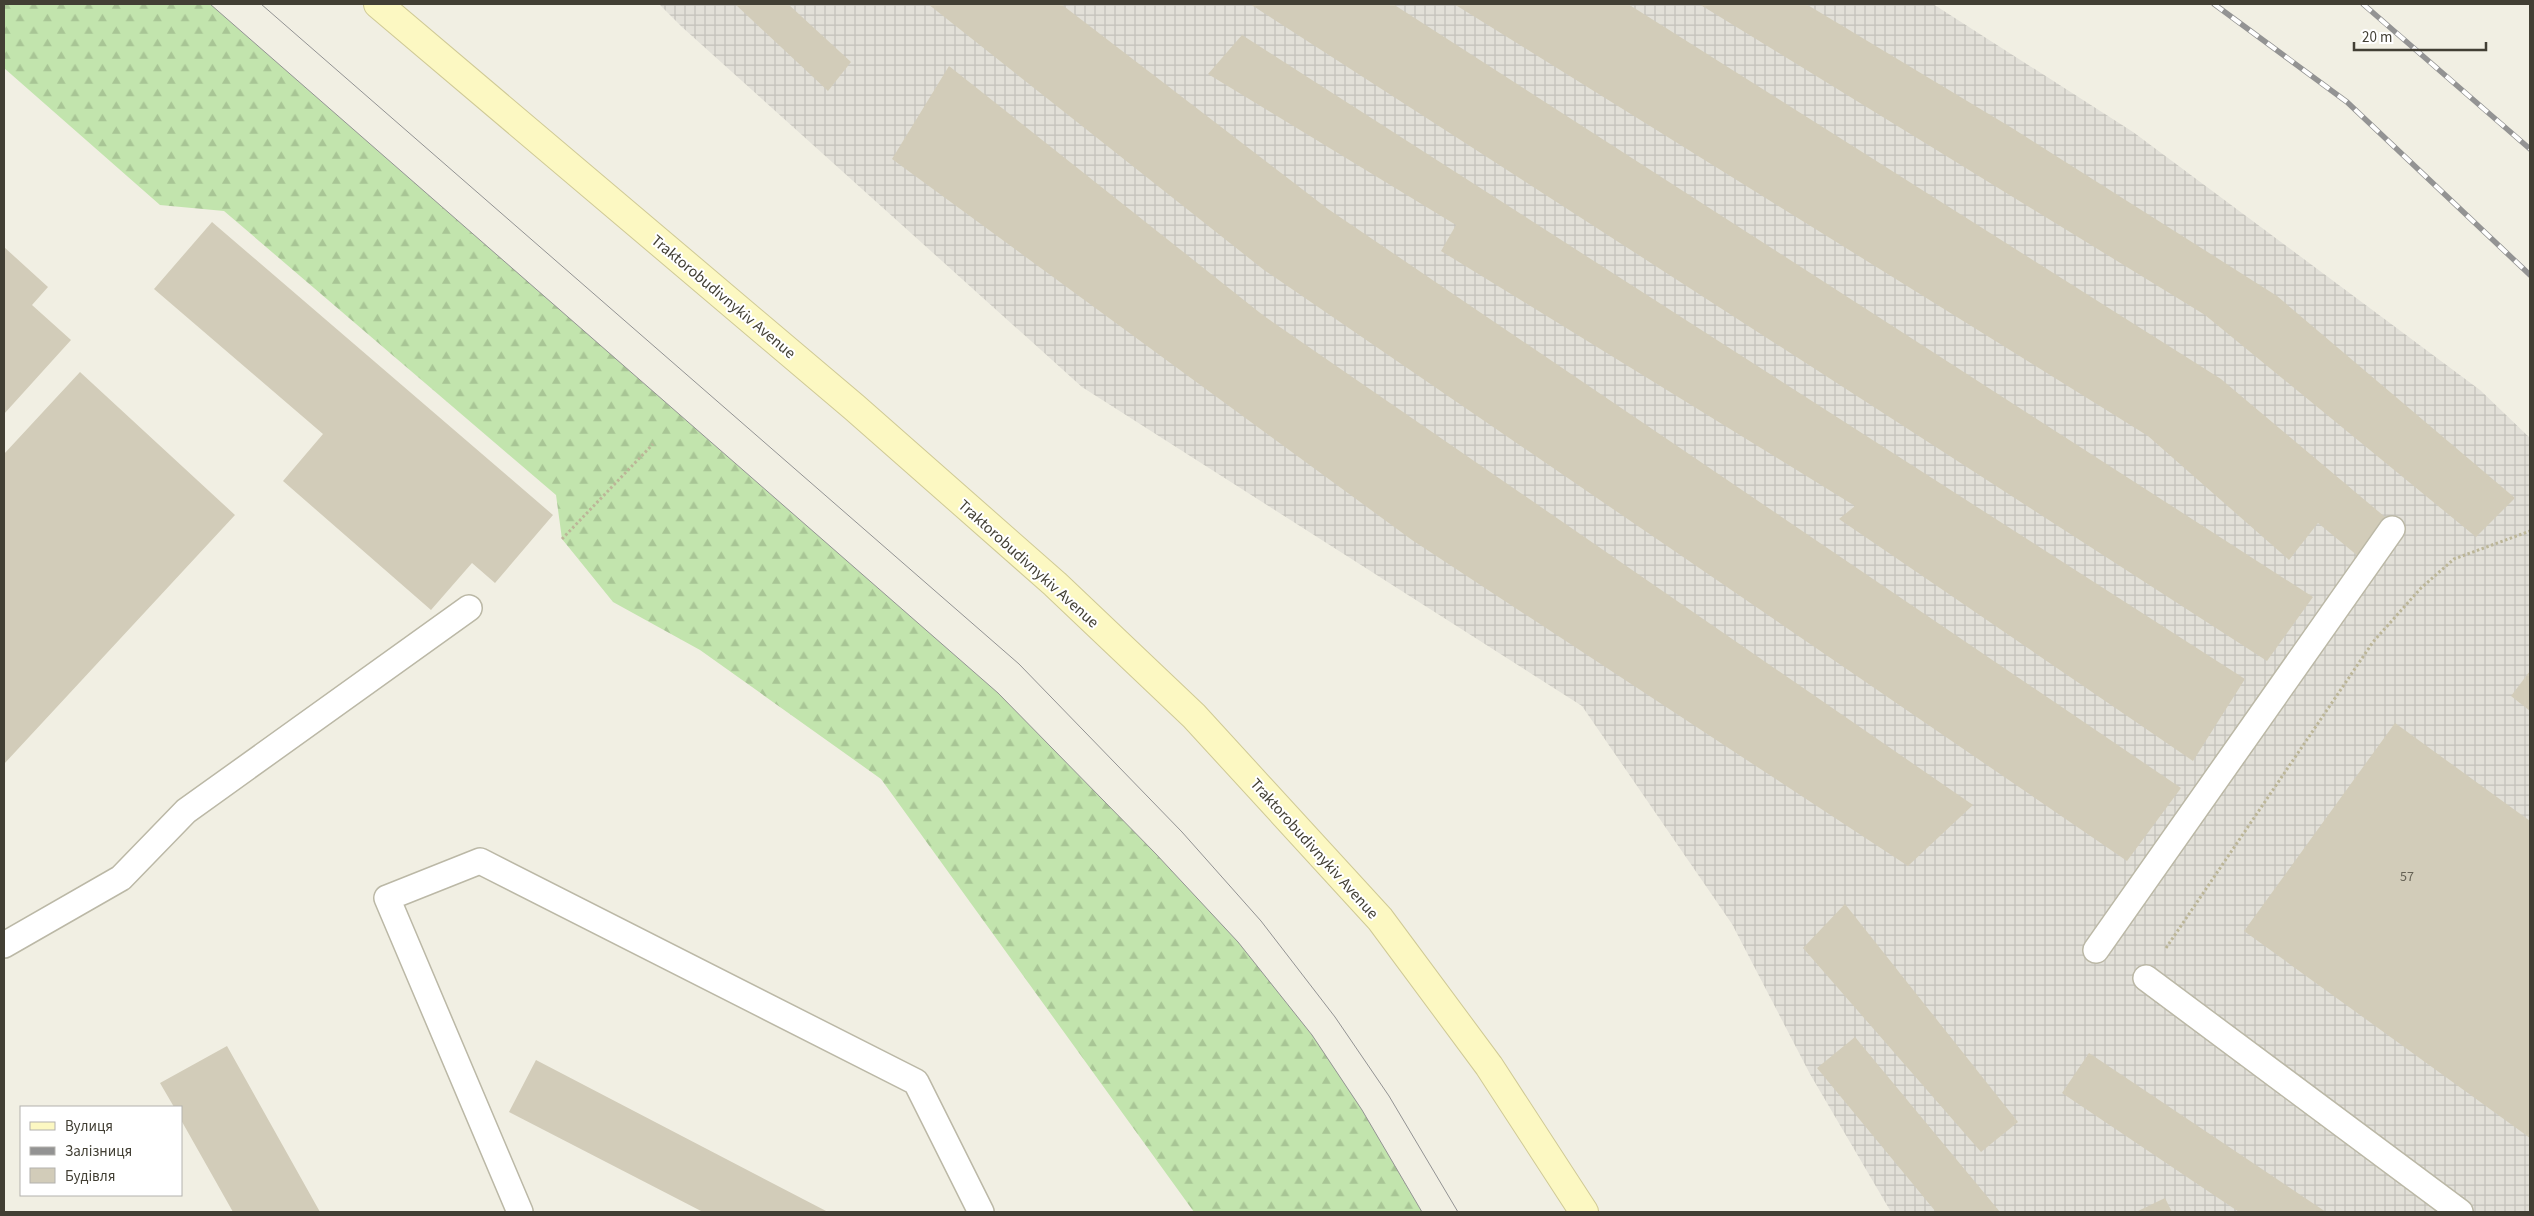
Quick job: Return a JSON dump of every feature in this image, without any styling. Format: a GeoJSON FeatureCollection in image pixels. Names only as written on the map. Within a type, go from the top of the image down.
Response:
{"type":"FeatureCollection","features":[{"type":"Feature","properties":{"kind":"main road","name":"Traktorobudivnykiv Avenue"},"geometry":{"type":"LineString","coordinates":[[378,4],[854,407],[1055,584],[1194,716],[1380,919],[1488,1066],[1584,1212]]}},
{"type":"Feature","properties":{"kind":"lane"},"geometry":{"type":"LineString","coordinates":[[2096,950],[2392,529]]}},
{"type":"Feature","properties":{"kind":"lane"},"geometry":{"type":"LineString","coordinates":[[4,944],[121,878],[186,811],[470,608]]}},
{"type":"Feature","properties":{"kind":"lane"},"geometry":{"type":"LineString","coordinates":[[520,1212],[387,898],[480,861],[916,1082],[981,1212]]}},
{"type":"Feature","properties":{"kind":"lane"},"geometry":{"type":"LineString","coordinates":[[2146,978],[2460,1212]]}},
{"type":"Feature","properties":{"kind":"path"},"geometry":{"type":"LineString","coordinates":[[562,539],[653,444]]}},
{"type":"Feature","properties":{"kind":"path"},"geometry":{"type":"LineString","coordinates":[[2146,978],[2373,642],[2421,588],[2454,559],[2530,531]]}},
{"type":"Feature","properties":{"kind":"shaded area"},"geometry":{"type":"Polygon","coordinates":[[[659,4],[1933,4],[2133,132],[2480,390],[2530,438],[2530,1212],[1891,1212],[1810,1074],[1732,924],[1582,706],[1082,387],[682,27],[659,4]]]}},
{"type":"Feature","properties":{"kind":"green space"},"geometry":{"type":"Polygon","coordinates":[[[4,4],[210,4],[998,693],[1156,854],[1238,942],[1312,1035],[1362,1110],[1422,1212],[1194,1212],[881,779],[700,650],[613,602],[562,539],[556,495],[224,211],[160,205],[4,68],[4,4]]]}},
{"type":"Feature","properties":{"kind":"building"},"geometry":{"type":"Polygon","coordinates":[[[735,4],[788,4],[851,62],[828,91],[735,4]]]}},
{"type":"Feature","properties":{"kind":"building"},"geometry":{"type":"Polygon","coordinates":[[[928,4],[1061,4],[1328,209],[2181,788],[2127,861],[1264,270],[928,4]]]}},
{"type":"Feature","properties":{"kind":"building"},"geometry":{"type":"Polygon","coordinates":[[[1250,4],[1393,4],[2313,597],[2267,661],[1250,4]]]}},
{"type":"Feature","properties":{"kind":"building"},"geometry":{"type":"Polygon","coordinates":[[[1454,4],[1628,4],[2221,379],[2385,517],[2358,556],[2318,523],[2289,560],[2148,436],[1454,4]]]}},
{"type":"Feature","properties":{"kind":"building"},"geometry":{"type":"Polygon","coordinates":[[[1699,4],[1806,4],[2012,128],[2277,296],[2515,498],[2476,537],[2205,315],[1699,4]]]}},
{"type":"Feature","properties":{"kind":"building"},"geometry":{"type":"Polygon","coordinates":[[[1242,35],[2245,679],[2193,761],[1839,519],[1855,506],[1441,251],[1456,225],[1208,74],[1242,35]]]}},
{"type":"Feature","properties":{"kind":"building"},"geometry":{"type":"Polygon","coordinates":[[[949,66],[1264,316],[1973,805],[1908,866],[1412,540],[892,159],[949,66]]]}},
{"type":"Feature","properties":{"kind":"building"},"geometry":{"type":"Polygon","coordinates":[[[212,222],[553,515],[495,583],[472,563],[431,610],[283,481],[323,434],[154,289],[212,222]]]}},
{"type":"Feature","properties":{"kind":"building"},"geometry":{"type":"Polygon","coordinates":[[[4,247],[48,287],[32,305],[71,340],[4,414],[4,247]]]}},
{"type":"Feature","properties":{"kind":"building"},"geometry":{"type":"Polygon","coordinates":[[[80,372],[235,515],[4,764],[4,454],[80,372]]]}},
{"type":"Feature","properties":{"kind":"building"},"geometry":{"type":"Polygon","coordinates":[[[2530,671],[2530,711],[2511,696],[2530,671]]]}},
{"type":"Feature","properties":{"kind":"building"},"geometry":{"type":"Polygon","coordinates":[[[2395,723],[2530,821],[2530,1138],[2244,931],[2395,723]]]}},
{"type":"Feature","properties":{"kind":"building"},"geometry":{"type":"Polygon","coordinates":[[[1845,904],[2018,1122],[1981,1152],[1803,948],[1845,904]]]}},
{"type":"Feature","properties":{"kind":"building"},"geometry":{"type":"Polygon","coordinates":[[[1855,1037],[2000,1212],[1936,1212],[1817,1068],[1855,1037]]]}},
{"type":"Feature","properties":{"kind":"building"},"geometry":{"type":"Polygon","coordinates":[[[227,1046],[320,1212],[233,1212],[182,1122],[182,1106],[173,1106],[160,1083],[227,1046]]]}},
{"type":"Feature","properties":{"kind":"building"},"geometry":{"type":"Polygon","coordinates":[[[2089,1053],[2326,1212],[2239,1212],[2062,1093],[2089,1053]]]}},
{"type":"Feature","properties":{"kind":"building"},"geometry":{"type":"Polygon","coordinates":[[[536,1060],[828,1212],[703,1212],[509,1112],[536,1060]]]}},
{"type":"Feature","properties":{"kind":"building"},"geometry":{"type":"Polygon","coordinates":[[[2165,1198],[2172,1212],[2136,1212],[2165,1198]]]}},
{"type":"Feature","properties":{"kind":"tram line"},"geometry":{"type":"LineString","coordinates":[[210,4],[998,693],[1156,854],[1238,942],[1312,1035],[1362,1110],[1422,1212]]}},
{"type":"Feature","properties":{"kind":"tram line"},"geometry":{"type":"LineString","coordinates":[[261,4],[1019,664],[1182,832],[1261,921],[1335,1017],[1389,1096],[1458,1212]]}},
{"type":"Feature","properties":{"kind":"railway"},"geometry":{"type":"LineString","coordinates":[[2214,4],[2347,102],[2530,275]]}},
{"type":"Feature","properties":{"kind":"railway"},"geometry":{"type":"LineString","coordinates":[[2363,4],[2530,149]]}}]}
